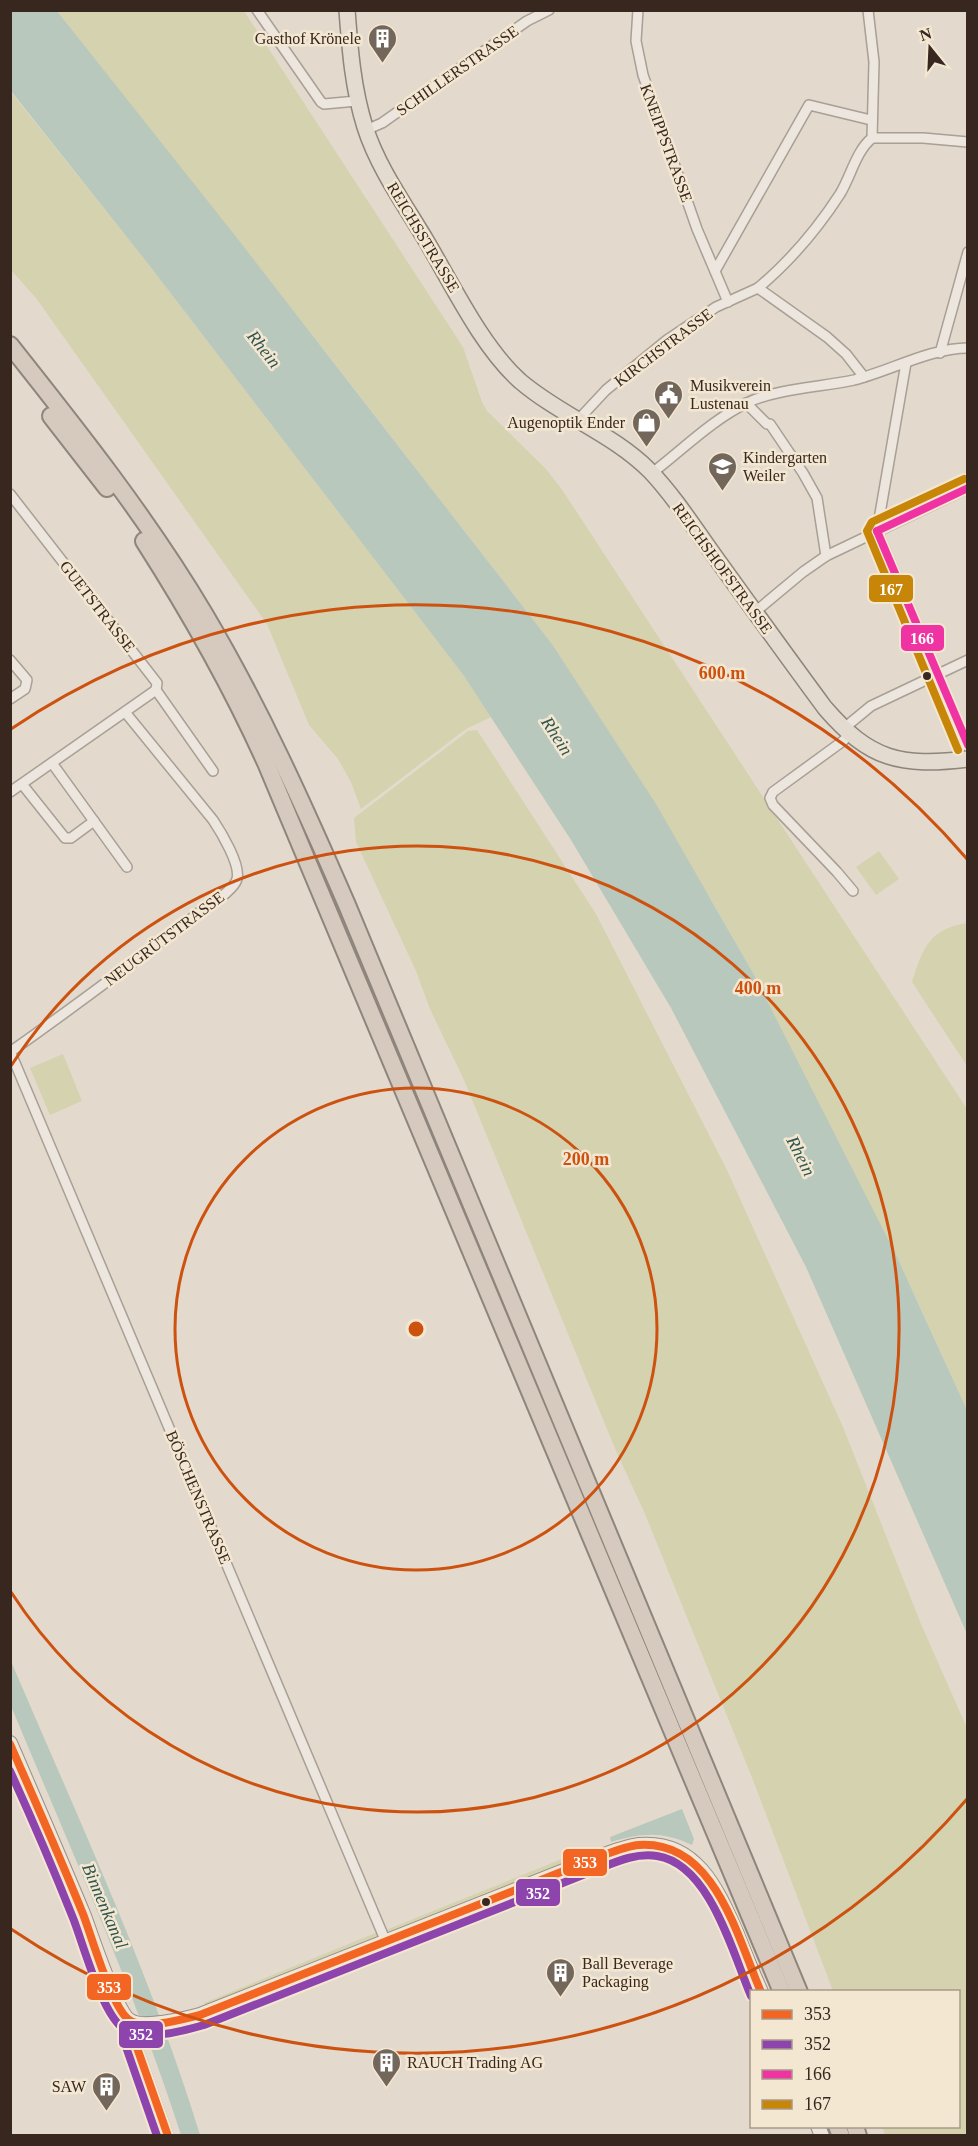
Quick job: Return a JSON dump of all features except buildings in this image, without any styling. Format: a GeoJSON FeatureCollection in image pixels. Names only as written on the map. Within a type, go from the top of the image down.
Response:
{"type":"FeatureCollection","features":[{"type":"Feature","properties":{"kind":"highway"},"geometry":{"type":"LineString","coordinates":[[10,330],[63,401],[65,415]]}},
{"type":"Feature","properties":{"kind":"highway"},"geometry":{"type":"LineString","coordinates":[[10,345],[127,496],[177,571],[249,692],[281,757],[347,905],[798,1990]]}},
{"type":"Feature","properties":{"kind":"highway"},"geometry":{"type":"LineString","coordinates":[[10,363],[144,540],[238,700],[331,916],[781,1990]]}},
{"type":"Feature","properties":{"kind":"main road","name":"REICHSSTRASSE"},"geometry":{"type":"LineString","coordinates":[[347,10],[357,101],[366,130],[391,182],[489,344],[519,379],[545,400],[578,420]]}},
{"type":"Feature","properties":{"kind":"main road","name":"REICHSHOFSTRASSE"},"geometry":{"type":"LineString","coordinates":[[578,420],[614,441],[651,473],[682,511],[825,708],[846,732],[861,744],[879,753],[908,762],[932,763],[968,759]]}},
{"type":"Feature","properties":{"kind":"street"},"geometry":{"type":"LineString","coordinates":[[257,10],[321,102],[324,104],[357,101]]}},
{"type":"Feature","properties":{"kind":"street","name":"SCHILLERSTRASSE"},"geometry":{"type":"LineString","coordinates":[[366,130],[382,123],[527,21],[549,10]]}},
{"type":"Feature","properties":{"kind":"street","name":"KNEIPPSTRASSE"},"geometry":{"type":"LineString","coordinates":[[639,10],[636,41],[640,65],[697,229],[728,302]]}},
{"type":"Feature","properties":{"kind":"street"},"geometry":{"type":"LineString","coordinates":[[868,10],[874,62],[872,138],[923,138],[968,142]]}},
{"type":"Feature","properties":{"kind":"street"},"geometry":{"type":"LineString","coordinates":[[715,271],[809,105],[871,120]]}},
{"type":"Feature","properties":{"kind":"street","name":"KIRCHSTRASSE"},"geometry":{"type":"LineString","coordinates":[[578,420],[626,372],[704,314],[758,288],[778,270],[826,213],[840,193],[863,147],[872,138]]}},
{"type":"Feature","properties":{"kind":"street"},"geometry":{"type":"LineString","coordinates":[[940,353],[964,279],[968,252]]}},
{"type":"Feature","properties":{"kind":"street"},"geometry":{"type":"LineString","coordinates":[[758,288],[827,337],[846,354],[864,376]]}},
{"type":"Feature","properties":{"kind":"street"},"geometry":{"type":"LineString","coordinates":[[651,473],[709,428],[746,403],[864,376],[940,353],[968,348]]}},
{"type":"Feature","properties":{"kind":"street"},"geometry":{"type":"LineString","coordinates":[[906,363],[878,531],[968,747]]}},
{"type":"Feature","properties":{"kind":"street"},"geometry":{"type":"LineString","coordinates":[[746,403],[766,424],[771,424],[817,498],[826,556]]}},
{"type":"Feature","properties":{"kind":"street"},"geometry":{"type":"LineString","coordinates":[[755,612],[810,566],[826,556],[968,488]]}},
{"type":"Feature","properties":{"kind":"street","name":"GUETSTRASSE"},"geometry":{"type":"LineString","coordinates":[[10,494],[157,683],[156,690],[213,771]]}},
{"type":"Feature","properties":{"kind":"street"},"geometry":{"type":"LineString","coordinates":[[10,660],[27,680],[25,689],[10,699]]}},
{"type":"Feature","properties":{"kind":"street"},"geometry":{"type":"LineString","coordinates":[[853,891],[773,805],[770,798],[773,792],[843,741],[846,732],[871,706],[968,660]]}},
{"type":"Feature","properties":{"kind":"street"},"geometry":{"type":"LineString","coordinates":[[10,792],[156,690]]}},
{"type":"Feature","properties":{"kind":"street","name":"NEUGRÜTSTRASSE"},"geometry":{"type":"LineString","coordinates":[[11,1051],[194,917],[232,888],[237,879],[238,870],[223,835],[213,820],[124,712]]}},
{"type":"Feature","properties":{"kind":"street"},"geometry":{"type":"LineString","coordinates":[[52,763],[127,867]]}},
{"type":"Feature","properties":{"kind":"street"},"geometry":{"type":"LineString","coordinates":[[22,784],[65,838],[70,838],[94,821]]}},
{"type":"Feature","properties":{"kind":"street","name":"BÖSCHENSTRASSE"},"geometry":{"type":"LineString","coordinates":[[11,1051],[386,1942]]}},
{"type":"Feature","properties":{"kind":"street"},"geometry":{"type":"LineString","coordinates":[[10,1743],[82,1912],[119,2007],[133,2027],[168,2136]]}},
{"type":"Feature","properties":{"kind":"street"},"geometry":{"type":"LineString","coordinates":[[133,2027],[201,2014],[599,1857],[639,1845],[656,1846],[683,1854],[705,1872],[717,1888],[760,1990]]}},
{"type":"Feature","properties":{"kind":"shaded area"},"geometry":{"type":"Polygon","coordinates":[[[57,11],[244,11],[463,347],[487,411],[546,469],[563,491],[967,1109],[967,1410],[916,1298],[753,973],[712,901],[552,644],[57,11]]]}},
{"type":"Feature","properties":{"kind":"shaded area"},"geometry":{"type":"Polygon","coordinates":[[[10,91],[149,265],[464,676],[491,717],[466,729],[361,809],[351,782],[338,759],[309,725],[267,624],[36,298],[11,270],[10,91]]]}},
{"type":"Feature","properties":{"kind":"shaded area"},"geometry":{"type":"Polygon","coordinates":[[[477,730],[596,914],[727,1170],[843,1427],[921,1624],[967,1728],[967,2135],[885,2135],[882,2128],[960,2128],[960,1990],[833,1990],[753,1780],[645,1514],[616,1451],[464,1080],[356,842],[354,818],[468,731],[477,730]]]}},
{"type":"Feature","properties":{"kind":"shaded area"},"geometry":{"type":"Polygon","coordinates":[[[879,851],[899,879],[876,895],[856,867],[879,851]]]}},
{"type":"Feature","properties":{"kind":"shaded area"},"geometry":{"type":"Polygon","coordinates":[[[968,923],[967,1066],[912,982],[929,942],[944,930],[968,923]]]}},
{"type":"Feature","properties":{"kind":"shaded area"},"geometry":{"type":"Polygon","coordinates":[[[63,1054],[82,1101],[50,1115],[30,1068],[63,1054]]]}},
{"type":"Feature","properties":{"kind":"shaded area"},"geometry":{"type":"Polygon","coordinates":[[[584,1850],[586,1854],[387,1934],[386,1930],[584,1850]]]}},
{"type":"Feature","properties":{"kind":"shaded area"},"geometry":{"type":"Polygon","coordinates":[[[378,1932],[379,1937],[206,2005],[204,2003],[378,1932]]]}},
{"type":"Feature","properties":{"kind":"water","name":"Rhein"},"geometry":{"type":"Polygon","coordinates":[[[11,10],[57,11],[237,238],[552,644],[656,804],[753,973],[896,1255],[967,1410],[967,1634],[806,1267],[671,1008],[571,840],[464,676],[149,265],[11,91],[11,10]]]}},
{"type":"Feature","properties":{"kind":"water","name":"Binnenkanal"},"geometry":{"type":"Polygon","coordinates":[[[10,1659],[136,1954],[200,2135],[181,2135],[163,2080],[122,1973],[11,1706],[10,1659]]]}},
{"type":"Feature","properties":{"kind":"water"},"geometry":{"type":"Polygon","coordinates":[[[682,1809],[694,1839],[692,1845],[671,1837],[652,1835],[611,1842],[610,1837],[682,1809]]]}},
{"type":"Feature","properties":{"kind":"transit line","name":"167"},"geometry":{"type":"LineString","coordinates":[[958,750],[867,531],[872,522],[964,479]]}},
{"type":"Feature","properties":{"kind":"transit line","name":"166"},"geometry":{"type":"LineString","coordinates":[[877,531],[968,488]]}},
{"type":"Feature","properties":{"kind":"transit line","name":"166"},"geometry":{"type":"LineString","coordinates":[[877,531],[968,745]]}},
{"type":"Feature","properties":{"kind":"transit line","name":"353"},"geometry":{"type":"LineString","coordinates":[[10,1744],[83,1914],[115,2000],[128,2019],[135,2022],[163,2023],[200,2015],[609,1853],[639,1845],[665,1848],[687,1858],[705,1875],[720,1896],[732,1920],[760,1990]]}},
{"type":"Feature","properties":{"kind":"transit line","name":"352"},"geometry":{"type":"LineString","coordinates":[[10,1771],[65,1899],[101,1994],[116,2021],[132,2033],[163,2034],[204,2025],[609,1864],[643,1855],[657,1856],[676,1863],[692,1875],[717,1913],[750,1993]]}},
{"type":"Feature","properties":{"kind":"transit line","name":"352"},"geometry":{"type":"LineString","coordinates":[[126,2023],[125,2044],[157,2136]]}},
{"type":"Feature","properties":{"kind":"transit line","name":"353"},"geometry":{"type":"LineString","coordinates":[[136,2024],[135,2042],[168,2136]]}},
{"type":"Feature","properties":{"kind":"place","name":"Gasthof Krönele"},"geometry":{"type":"Point","coordinates":[382,64]}},
{"type":"Feature","properties":{"kind":"place","name":"Musikverein Lustenau"},"geometry":{"type":"Point","coordinates":[669,420]}},
{"type":"Feature","properties":{"kind":"place","name":"Augenoptik Ender"},"geometry":{"type":"Point","coordinates":[646,448]}},
{"type":"Feature","properties":{"kind":"place","name":"Kindergarten Weiler"},"geometry":{"type":"Point","coordinates":[722,492]}},
{"type":"Feature","properties":{"kind":"place","name":"Ball Beverage Packaging"},"geometry":{"type":"Point","coordinates":[561,1998]}},
{"type":"Feature","properties":{"kind":"place","name":"RAUCH Trading AG"},"geometry":{"type":"Point","coordinates":[386,2088]}},
{"type":"Feature","properties":{"kind":"place","name":"SAW"},"geometry":{"type":"Point","coordinates":[107,2112]}}]}
